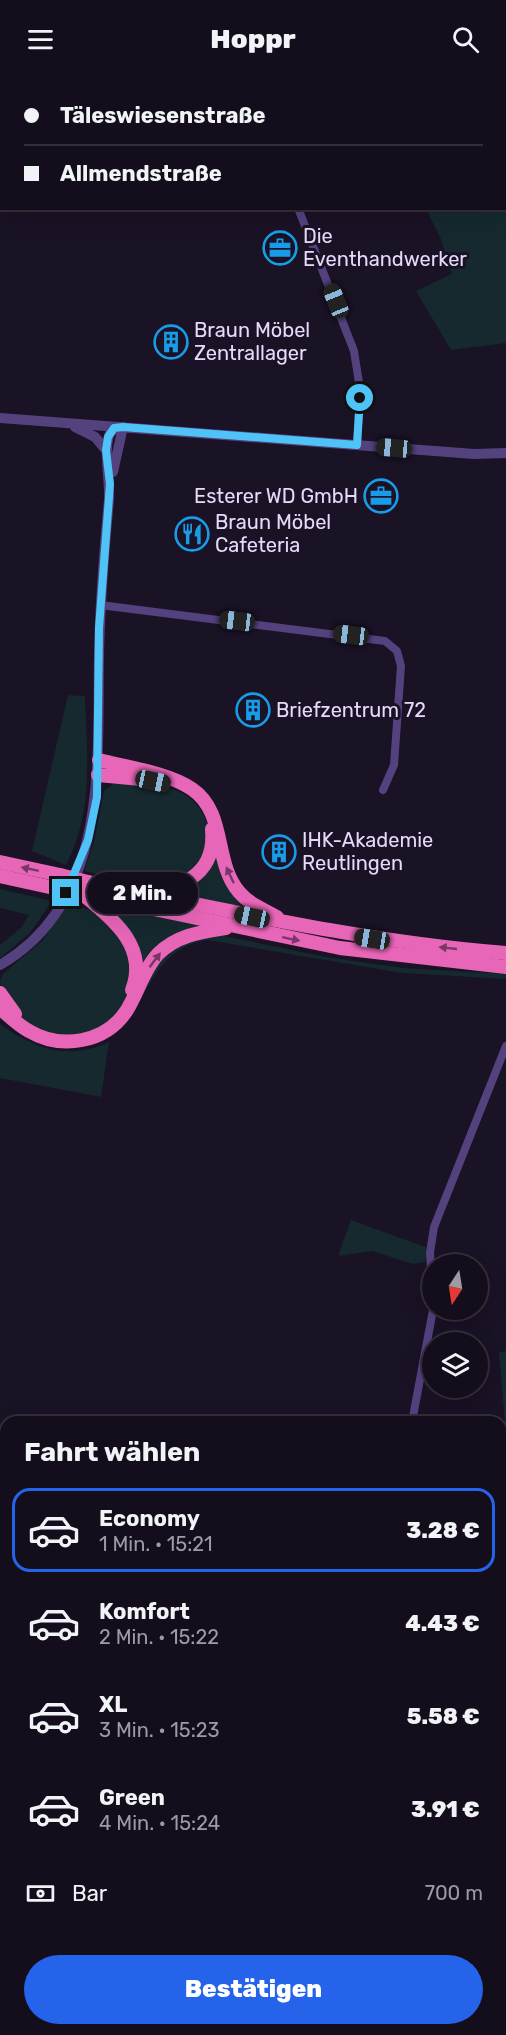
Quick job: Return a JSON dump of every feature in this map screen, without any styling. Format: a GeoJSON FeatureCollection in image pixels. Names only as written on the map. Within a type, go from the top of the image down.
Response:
{"type":"FeatureCollection","features":[{"type":"Feature","properties":{"kind":"highway"},"geometry":{"type":"LineString","coordinates":[[99,760],[176,781],[201,796],[213,815],[227,872],[236,888],[251,904],[289,924]]}},
{"type":"Feature","properties":{"kind":"highway"},"geometry":{"type":"LineString","coordinates":[[98,775],[138,778],[176,786],[193,795],[207,812],[213,839],[207,861],[189,882],[152,895]]}},
{"type":"Feature","properties":{"kind":"highway"},"geometry":{"type":"LineString","coordinates":[[0,862],[84,890],[234,927],[389,955],[506,967]]}},
{"type":"Feature","properties":{"kind":"highway"},"geometry":{"type":"LineString","coordinates":[[0,876],[57,882]]}},
{"type":"Feature","properties":{"kind":"highway"},"geometry":{"type":"LineString","coordinates":[[84,890],[152,895],[289,924],[401,943],[506,953]]}},
{"type":"Feature","properties":{"kind":"highway"},"geometry":{"type":"LineString","coordinates":[[0,993],[22,1021],[54,1037],[79,1037],[92,1033],[114,1019],[122,1010],[136,974],[132,947],[117,922],[84,890]]}},
{"type":"Feature","properties":{"kind":"highway"},"geometry":{"type":"LineString","coordinates":[[0,1008],[24,1028],[41,1037],[65,1042],[93,1037],[117,1022],[125,1012],[150,964],[170,944],[182,937],[234,927]]}},
{"type":"Feature","properties":{"kind":"street"},"geometry":{"type":"LineString","coordinates":[[299,210],[346,325],[354,351],[360,389],[357,445]]}},
{"type":"Feature","properties":{"kind":"street"},"geometry":{"type":"LineString","coordinates":[[0,418],[484,455],[506,453]]}},
{"type":"Feature","properties":{"kind":"street"},"geometry":{"type":"LineString","coordinates":[[70,423],[95,437],[106,450]]}},
{"type":"Feature","properties":{"kind":"street"},"geometry":{"type":"LineString","coordinates":[[110,484],[106,450],[110,433],[120,427]]}},
{"type":"Feature","properties":{"kind":"street"},"geometry":{"type":"LineString","coordinates":[[0,965],[38,936],[66,893],[88,840],[99,760],[100,605],[110,484],[120,427]]}},
{"type":"Feature","properties":{"kind":"street"},"geometry":{"type":"LineString","coordinates":[[100,605],[385,641],[397,651],[401,666],[394,765],[383,790]]}},
{"type":"Feature","properties":{"kind":"street"},"geometry":{"type":"LineString","coordinates":[[430,1254],[434,1227],[506,1046]]}},
{"type":"Feature","properties":{"kind":"street"},"geometry":{"type":"LineString","coordinates":[[413,1416],[431,1320]]}},
{"type":"Feature","properties":{"kind":"shaded area"},"geometry":{"type":"Polygon","coordinates":[[[426,210],[506,210],[506,343],[451,350],[416,291],[452,274],[440,237],[426,210]]]}},
{"type":"Feature","properties":{"kind":"shaded area"},"geometry":{"type":"Polygon","coordinates":[[[68,695],[85,696],[87,782],[81,824],[66,865],[32,851],[68,695]]]}},
{"type":"Feature","properties":{"kind":"shaded area"},"geometry":{"type":"Polygon","coordinates":[[[117,781],[166,787],[178,791],[197,805],[207,822],[209,836],[197,870],[162,888],[84,871],[94,842],[104,791],[117,781]]]}},
{"type":"Feature","properties":{"kind":"shaded area"},"geometry":{"type":"Polygon","coordinates":[[[214,850],[263,916],[170,893],[214,850]]]}},
{"type":"Feature","properties":{"kind":"shaded area"},"geometry":{"type":"Polygon","coordinates":[[[0,889],[52,901],[30,933],[0,958],[0,945],[21,928],[29,915],[0,908],[0,889]]]}},
{"type":"Feature","properties":{"kind":"shaded area"},"geometry":{"type":"Polygon","coordinates":[[[69,904],[88,909],[109,922],[124,945],[131,968],[129,984],[121,1007],[106,1023],[87,1032],[66,1035],[44,1030],[24,1020],[9,1003],[0,981],[3,974],[42,941],[69,904]]]}},
{"type":"Feature","properties":{"kind":"shaded area"},"geometry":{"type":"Polygon","coordinates":[[[99,904],[207,927],[199,929],[143,971],[99,904]]]}},
{"type":"Feature","properties":{"kind":"shaded area"},"geometry":{"type":"Polygon","coordinates":[[[207,935],[224,936],[326,957],[403,968],[506,974],[506,979],[402,973],[207,940],[184,947],[167,960],[118,1030],[100,1042],[75,1048],[54,1047],[35,1041],[0,1019],[0,1013],[28,1034],[95,1039],[169,950],[207,935]]]}},
{"type":"Feature","properties":{"kind":"shaded area"},"geometry":{"type":"Polygon","coordinates":[[[0,1024],[26,1040],[52,1050],[80,1051],[109,1042],[101,1097],[0,1078],[0,1024]]]}},
{"type":"Feature","properties":{"kind":"shaded area"},"geometry":{"type":"Polygon","coordinates":[[[351,1220],[428,1248],[427,1254],[422,1254],[422,1262],[413,1264],[372,1251],[338,1256],[351,1220]]]}},
{"type":"Feature","properties":{"kind":"shaded area"},"geometry":{"type":"Polygon","coordinates":[[[506,1351],[506,1416],[504,1416],[499,1352],[506,1351]]]}},
{"type":"Feature","properties":{"kind":"place","name":"Die Eventhandwerker"},"geometry":{"type":"Point","coordinates":[280,248]}},
{"type":"Feature","properties":{"kind":"place","name":"Braun Möbel Zentrallager"},"geometry":{"type":"Point","coordinates":[171,342]}},
{"type":"Feature","properties":{"kind":"place","name":"Esterer WD GmbH"},"geometry":{"type":"Point","coordinates":[381,496]}},
{"type":"Feature","properties":{"kind":"place","name":"Braun Möbel Cafeteria"},"geometry":{"type":"Point","coordinates":[192,534]}},
{"type":"Feature","properties":{"kind":"place","name":"Briefzentrum 72"},"geometry":{"type":"Point","coordinates":[253,710]}},
{"type":"Feature","properties":{"kind":"place","name":"IHK-Akademie Reutlingen"},"geometry":{"type":"Point","coordinates":[279,852]}},
{"type":"Feature","properties":{"kind":"route"},"geometry":{"type":"LineString","coordinates":[[66,893],[84,853],[97,797],[99,628],[110,484],[106,450],[110,433],[114,428],[123,427],[357,445],[360,398]]}}]}
